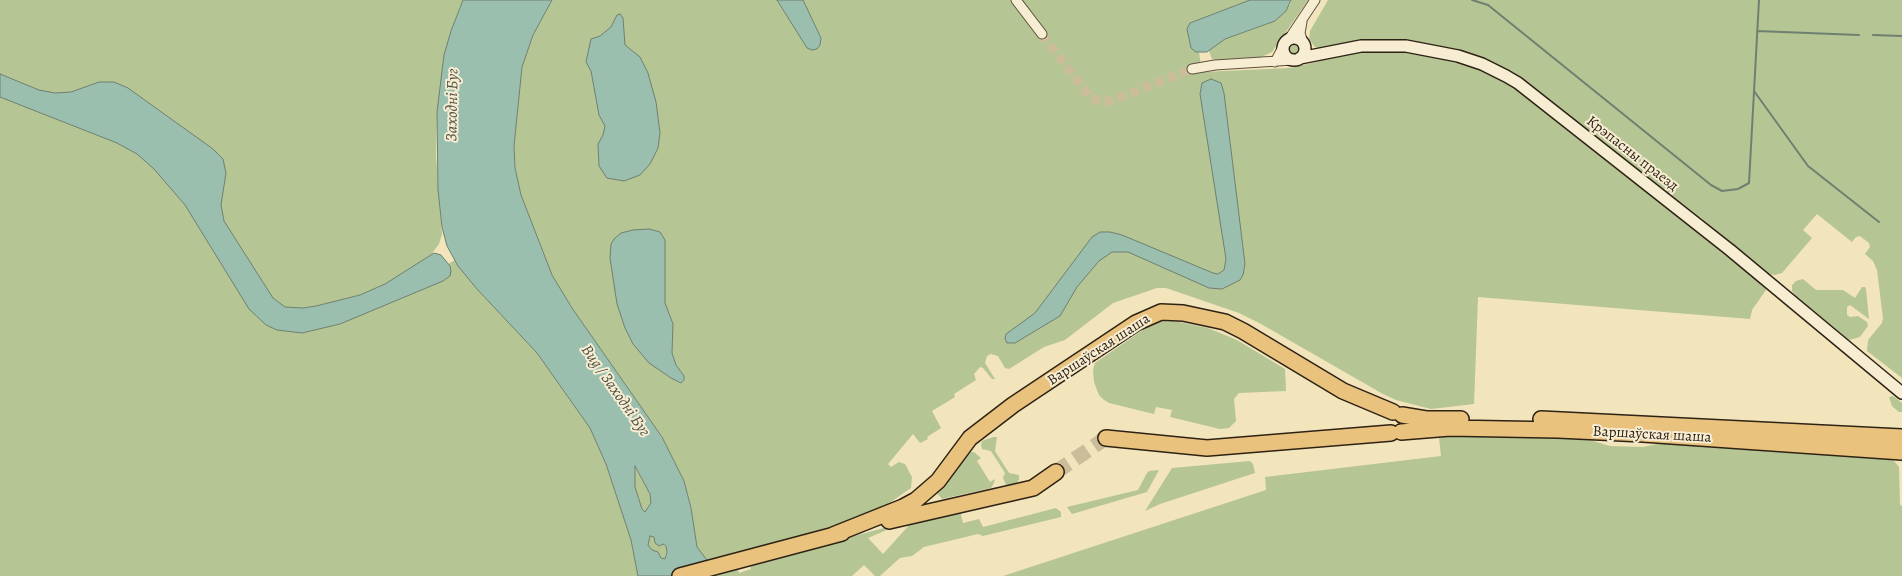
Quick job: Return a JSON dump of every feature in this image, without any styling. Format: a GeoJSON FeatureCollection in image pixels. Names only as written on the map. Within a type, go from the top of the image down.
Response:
{"type":"FeatureCollection","features":[{"type":"Feature","properties":{"kind":"highway","name":"Варшаўская шаша"},"geometry":{"type":"LineString","coordinates":[[833,535],[904,507],[916,500],[938,481],[970,438],[1013,405],[1136,323],[1161,312],[1183,313],[1225,322],[1243,330],[1344,391],[1397,414],[1426,419],[1575,420],[1772,436],[1902,452]]}},
{"type":"Feature","properties":{"kind":"highway"},"geometry":{"type":"LineString","coordinates":[[1836,421],[1846,434]]}},
{"type":"Feature","properties":{"kind":"highway","name":"Варшаўская шаша"},"geometry":{"type":"LineString","coordinates":[[1106,438],[1207,448],[1450,428],[1643,434],[1772,436],[1846,434],[1902,437]]}},
{"type":"Feature","properties":{"kind":"highway","name":"Варшаўская шаша"},"geometry":{"type":"LineString","coordinates":[[680,576],[833,535],[1033,488],[1056,472]]}},
{"type":"Feature","properties":{"kind":"street"},"geometry":{"type":"LineString","coordinates":[[1016,0],[1042,34]]}},
{"type":"Feature","properties":{"kind":"street"},"geometry":{"type":"LineString","coordinates":[[1275,62],[1285,43],[1315,0]]}},
{"type":"Feature","properties":{"kind":"street"},"geometry":{"type":"LineString","coordinates":[[1285,43],[1285,54],[1296,59],[1305,49],[1300,33],[1303,17]]}},
{"type":"Feature","properties":{"kind":"street"},"geometry":{"type":"LineString","coordinates":[[1285,43],[1297,39],[1314,51],[1324,52]]}},
{"type":"Feature","properties":{"kind":"street","name":"Крэпасны праезд"},"geometry":{"type":"LineString","coordinates":[[1192,69],[1215,65],[1275,62],[1353,47],[1383,45],[1418,48],[1469,59],[1518,83],[1730,250],[1902,393]]}},
{"type":"Feature","properties":{"kind":"green space"},"geometry":{"type":"Polygon","coordinates":[[[0,0],[463,0],[459,9],[437,112],[436,156],[442,234],[439,244],[432,253],[439,254],[448,264],[455,260],[477,289],[537,353],[590,428],[606,464],[631,540],[638,576],[0,576],[0,0]]]}},
{"type":"Feature","properties":{"kind":"green space"},"geometry":{"type":"Polygon","coordinates":[[[552,0],[1250,0],[1190,23],[1196,52],[1199,52],[1202,72],[1290,68],[1316,62],[1338,53],[1387,48],[1435,54],[1486,70],[1526,95],[1763,285],[1766,290],[1752,310],[1750,319],[1478,297],[1474,404],[1431,409],[1396,400],[1383,394],[1239,313],[1166,288],[1157,288],[1113,303],[1065,340],[1044,347],[1009,369],[1005,368],[998,356],[991,354],[987,356],[985,363],[995,379],[992,379],[980,367],[974,374],[976,380],[954,394],[955,397],[932,411],[941,428],[920,443],[913,434],[888,464],[891,467],[899,462],[905,464],[912,477],[911,488],[879,510],[860,520],[710,564],[697,547],[691,508],[684,481],[662,437],[572,308],[552,275],[521,195],[515,168],[514,146],[522,67],[533,35],[552,0]]]}},
{"type":"Feature","properties":{"kind":"green space"},"geometry":{"type":"Polygon","coordinates":[[[1291,0],[1308,0],[1272,52],[1259,58],[1212,59],[1209,51],[1217,44],[1225,39],[1268,24],[1290,5],[1291,0]]]}},
{"type":"Feature","properties":{"kind":"green space"},"geometry":{"type":"Polygon","coordinates":[[[1328,0],[1902,0],[1902,378],[1867,351],[1868,340],[1882,323],[1883,318],[1877,270],[1873,261],[1865,254],[1870,247],[1869,243],[1860,236],[1856,237],[1852,242],[1817,214],[1803,230],[1812,238],[1782,273],[1768,274],[1700,217],[1527,84],[1411,43],[1381,40],[1354,42],[1322,49],[1315,47],[1309,39],[1310,31],[1328,0]]]}},
{"type":"Feature","properties":{"kind":"green space"},"geometry":{"type":"Polygon","coordinates":[[[1294,40],[1300,43],[1303,49],[1300,55],[1294,58],[1288,55],[1285,49],[1288,43],[1294,40]]]}},
{"type":"Feature","properties":{"kind":"green space"},"geometry":{"type":"Polygon","coordinates":[[[1803,279],[1816,290],[1843,290],[1855,298],[1862,287],[1865,287],[1869,319],[1850,305],[1847,307],[1847,315],[1850,317],[1858,316],[1867,322],[1868,326],[1860,337],[1849,340],[1796,296],[1792,291],[1792,285],[1796,281],[1803,279]]]}},
{"type":"Feature","properties":{"kind":"green space"},"geometry":{"type":"Polygon","coordinates":[[[1161,321],[1179,322],[1208,328],[1237,340],[1285,369],[1286,391],[1239,393],[1234,399],[1236,421],[1229,428],[1220,429],[1170,417],[1172,410],[1156,407],[1154,414],[1109,403],[1104,400],[1099,395],[1094,382],[1093,370],[1095,363],[1150,325],[1161,321]]]}},
{"type":"Feature","properties":{"kind":"green space"},"geometry":{"type":"Polygon","coordinates":[[[1893,396],[1902,403],[1902,412],[1899,412],[1892,406],[1889,397],[1893,396]]]}},
{"type":"Feature","properties":{"kind":"green space"},"geometry":{"type":"Polygon","coordinates":[[[1459,434],[1576,436],[1610,446],[1643,447],[1671,441],[1889,459],[1894,461],[1899,467],[1900,505],[1902,506],[1902,576],[1003,576],[1266,490],[1265,477],[1441,456],[1439,438],[1459,434]]]}},
{"type":"Feature","properties":{"kind":"green space"},"geometry":{"type":"Polygon","coordinates":[[[997,437],[995,451],[1009,473],[1019,475],[1019,480],[1014,485],[1007,487],[1003,478],[1005,473],[991,451],[982,449],[982,441],[997,437]]]}},
{"type":"Feature","properties":{"kind":"green space"},"geometry":{"type":"Polygon","coordinates":[[[971,452],[974,452],[981,458],[977,461],[990,482],[995,479],[991,488],[942,499],[936,492],[971,452]]]}},
{"type":"Feature","properties":{"kind":"green space"},"geometry":{"type":"Polygon","coordinates":[[[1250,461],[1253,464],[1255,473],[1160,504],[1145,511],[1172,468],[1250,461]]]}},
{"type":"Feature","properties":{"kind":"green space"},"geometry":{"type":"Polygon","coordinates":[[[634,465],[650,494],[651,503],[645,512],[642,509],[635,487],[634,465]]]}},
{"type":"Feature","properties":{"kind":"green space"},"geometry":{"type":"Polygon","coordinates":[[[1159,470],[1147,492],[1072,514],[1067,507],[1138,490],[1149,471],[1159,470]]]}},
{"type":"Feature","properties":{"kind":"green space"},"geometry":{"type":"Polygon","coordinates":[[[1056,508],[1061,512],[1061,517],[983,536],[978,534],[924,547],[912,556],[900,558],[880,576],[875,576],[864,565],[852,576],[714,576],[714,572],[737,566],[739,573],[751,569],[750,564],[895,525],[902,526],[868,538],[883,554],[912,522],[960,511],[963,523],[979,519],[983,527],[1056,508]]]}},
{"type":"Feature","properties":{"kind":"green space"},"geometry":{"type":"Polygon","coordinates":[[[650,536],[654,537],[655,543],[663,544],[667,548],[665,559],[661,558],[658,552],[652,550],[648,545],[650,536]]]}},
{"type":"Feature","properties":{"kind":"water"},"geometry":{"type":"Polygon","coordinates":[[[463,0],[552,0],[533,35],[522,67],[514,146],[515,168],[521,195],[552,275],[572,308],[662,437],[684,481],[691,508],[697,547],[710,564],[714,576],[638,576],[631,540],[606,464],[590,428],[537,353],[477,289],[458,266],[447,246],[442,227],[438,190],[437,112],[444,55],[463,0]],[[635,466],[635,487],[642,509],[645,512],[651,503],[650,494],[635,466]],[[650,536],[648,545],[652,550],[658,552],[661,558],[665,559],[666,546],[663,544],[659,546],[655,543],[654,537],[650,536]]]}},
{"type":"Feature","properties":{"kind":"water"},"geometry":{"type":"Polygon","coordinates":[[[777,0],[803,0],[821,38],[817,49],[807,48],[777,0]]]}},
{"type":"Feature","properties":{"kind":"water"},"geometry":{"type":"Polygon","coordinates":[[[1250,0],[1291,0],[1286,11],[1275,21],[1225,39],[1207,52],[1196,52],[1191,48],[1187,29],[1190,23],[1250,0]]]}},
{"type":"Feature","properties":{"kind":"water"},"geometry":{"type":"Polygon","coordinates":[[[620,14],[623,18],[625,45],[640,57],[648,73],[656,102],[660,133],[658,148],[650,164],[640,175],[624,181],[607,178],[599,166],[598,144],[605,126],[599,115],[591,71],[586,62],[591,39],[600,36],[611,27],[617,15],[620,14]]]}},
{"type":"Feature","properties":{"kind":"water"},"geometry":{"type":"Polygon","coordinates":[[[0,74],[39,90],[55,93],[71,92],[99,82],[114,82],[128,88],[213,149],[223,159],[226,173],[221,205],[224,221],[273,298],[285,307],[303,308],[316,306],[360,295],[385,284],[434,253],[441,255],[450,266],[450,276],[443,281],[340,324],[302,333],[277,330],[266,325],[249,309],[185,205],[154,169],[137,154],[117,143],[0,97],[0,74]]]}},
{"type":"Feature","properties":{"kind":"water"},"geometry":{"type":"Polygon","coordinates":[[[1211,79],[1221,83],[1224,93],[1245,264],[1240,280],[1222,289],[1209,288],[1128,252],[1112,252],[1099,261],[1077,287],[1060,316],[1015,343],[1007,343],[1005,339],[1006,334],[1035,313],[1092,237],[1100,232],[1122,235],[1213,273],[1218,274],[1224,270],[1226,259],[1200,94],[1202,83],[1211,79]]]}},
{"type":"Feature","properties":{"kind":"water"},"geometry":{"type":"Polygon","coordinates":[[[649,229],[660,232],[665,240],[665,303],[673,324],[672,353],[676,365],[684,376],[684,380],[681,383],[649,363],[633,344],[617,304],[610,258],[611,244],[621,233],[649,229]]]}},
{"type":"Feature","properties":{"kind":"waterway"},"geometry":{"type":"LineString","coordinates":[[1472,0],[1488,5],[1711,185],[1722,191],[1738,189],[1749,183],[1759,0]]}},
{"type":"Feature","properties":{"kind":"waterway"},"geometry":{"type":"LineString","coordinates":[[1757,31],[1859,35]]}},
{"type":"Feature","properties":{"kind":"waterway"},"geometry":{"type":"LineString","coordinates":[[1873,35],[1902,36]]}},
{"type":"Feature","properties":{"kind":"waterway"},"geometry":{"type":"LineString","coordinates":[[1754,91],[1808,166],[1879,222]]}},
{"type":"Feature","properties":{"kind":"tunnel"},"geometry":{"type":"LineString","coordinates":[[1042,34],[1089,96],[1099,101],[1111,101],[1192,69]]}},
{"type":"Feature","properties":{"kind":"tunnel"},"geometry":{"type":"LineString","coordinates":[[1056,472],[1106,438]]}},
{"type":"Feature","properties":{"kind":"water label","name":"Заходні Буг"},"geometry":{"type":"Point","coordinates":[453,105]}},
{"type":"Feature","properties":{"kind":"water label","name":"Bug / Заходні Буг"},"geometry":{"type":"Point","coordinates":[615,391]}}]}
